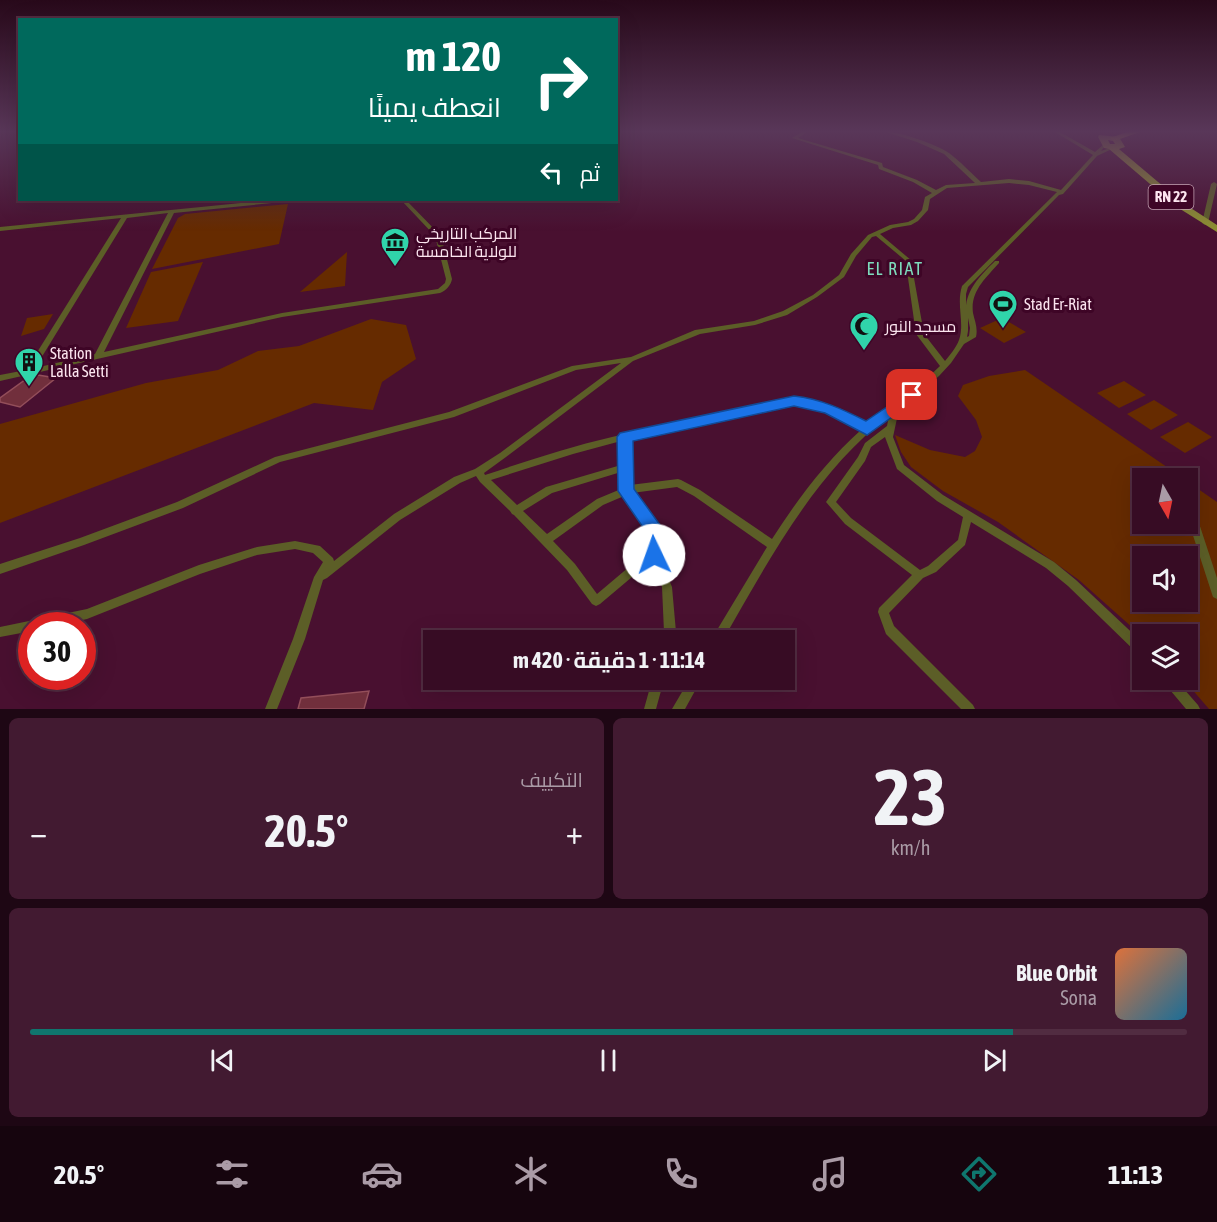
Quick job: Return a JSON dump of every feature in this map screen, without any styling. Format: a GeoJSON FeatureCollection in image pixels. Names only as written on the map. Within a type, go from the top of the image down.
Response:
{"type":"FeatureCollection","features":[{"type":"Feature","properties":{"kind":"main road","name":"RN 22"},"geometry":{"type":"LineString","coordinates":[[1134,165],[1180,205],[1217,229]]}},
{"type":"Feature","properties":{"kind":"street"},"geometry":{"type":"LineString","coordinates":[[880,165],[881,168],[915,181],[935,192]]}},
{"type":"Feature","properties":{"kind":"street"},"geometry":{"type":"LineString","coordinates":[[959,165],[980,184]]}},
{"type":"Feature","properties":{"kind":"street"},"geometry":{"type":"LineString","coordinates":[[723,630],[772,545],[836,460],[867,429],[912,395],[944,365],[962,343],[972,337],[974,332],[969,301],[975,285],[1063,196],[1061,193],[1087,165]]}},
{"type":"Feature","properties":{"kind":"street"},"geometry":{"type":"LineString","coordinates":[[0,568],[180,506],[278,459],[451,415],[574,368],[632,359],[698,332],[755,323],[785,313],[815,296],[842,276],[853,255],[870,236],[892,226],[909,224],[916,220],[925,210],[927,198],[946,187],[1018,181],[1061,193]]}},
{"type":"Feature","properties":{"kind":"street"},"geometry":{"type":"LineString","coordinates":[[1205,223],[1214,184]]}},
{"type":"Feature","properties":{"kind":"street"},"geometry":{"type":"LineString","coordinates":[[0,229],[272,201]]}},
{"type":"Feature","properties":{"kind":"street"},"geometry":{"type":"LineString","coordinates":[[0,378],[282,315],[441,291],[448,284],[438,236],[404,201]]}},
{"type":"Feature","properties":{"kind":"street"},"geometry":{"type":"LineString","coordinates":[[98,356],[172,211]]}},
{"type":"Feature","properties":{"kind":"street"},"geometry":{"type":"LineString","coordinates":[[28,371],[125,216]]}},
{"type":"Feature","properties":{"kind":"street"},"geometry":{"type":"LineString","coordinates":[[876,233],[909,261],[905,270],[911,278],[920,334],[944,365]]}},
{"type":"Feature","properties":{"kind":"street"},"geometry":{"type":"LineString","coordinates":[[480,475],[632,359]]}},
{"type":"Feature","properties":{"kind":"street"},"geometry":{"type":"LineString","coordinates":[[319,577],[397,517],[457,480],[625,437],[794,401],[831,409],[867,429]]}},
{"type":"Feature","properties":{"kind":"street"},"geometry":{"type":"LineString","coordinates":[[896,406],[889,437],[900,467],[940,498],[1030,552],[1065,577],[1132,641]]}},
{"type":"Feature","properties":{"kind":"street"},"geometry":{"type":"LineString","coordinates":[[890,428],[868,445],[862,459],[831,502],[848,521],[919,575]]}},
{"type":"Feature","properties":{"kind":"street"},"geometry":{"type":"LineString","coordinates":[[625,437],[626,491],[656,532],[654,555],[667,587],[670,630]]}},
{"type":"Feature","properties":{"kind":"street"},"geometry":{"type":"LineString","coordinates":[[515,511],[549,490],[626,467]]}},
{"type":"Feature","properties":{"kind":"street"},"geometry":{"type":"LineString","coordinates":[[480,475],[571,567],[596,601],[646,558],[654,555]]}},
{"type":"Feature","properties":{"kind":"street"},"geometry":{"type":"LineString","coordinates":[[546,540],[600,502],[633,488],[678,483],[697,493],[772,545]]}},
{"type":"Feature","properties":{"kind":"street"},"geometry":{"type":"LineString","coordinates":[[968,514],[962,542],[932,569],[919,575],[883,612],[890,630],[969,709]]}},
{"type":"Feature","properties":{"kind":"street"},"geometry":{"type":"LineString","coordinates":[[1197,534],[1217,594]]}},
{"type":"Feature","properties":{"kind":"street"},"geometry":{"type":"LineString","coordinates":[[0,632],[87,614],[199,570],[257,551],[295,545],[315,549],[329,561],[319,577],[299,639],[271,709]]}},
{"type":"Feature","properties":{"kind":"street"},"geometry":{"type":"LineString","coordinates":[[650,709],[655,690]]}},
{"type":"Feature","properties":{"kind":"street"},"geometry":{"type":"LineString","coordinates":[[678,709],[689,690]]}},
{"type":"Feature","properties":{"kind":"street"},"geometry":{"type":"LineString","coordinates":[[1178,690],[1194,709]]}},
{"type":"Feature","properties":{"kind":"shaded area"},"geometry":{"type":"Polygon","coordinates":[[[288,204],[279,244],[152,269],[178,218],[185,214],[288,204]]]}},
{"type":"Feature","properties":{"kind":"shaded area"},"geometry":{"type":"Polygon","coordinates":[[[347,252],[345,286],[300,292],[347,252]]]}},
{"type":"Feature","properties":{"kind":"shaded area"},"geometry":{"type":"Polygon","coordinates":[[[203,262],[178,321],[126,328],[151,272],[203,262]]]}},
{"type":"Feature","properties":{"kind":"shaded area"},"geometry":{"type":"Polygon","coordinates":[[[53,314],[44,329],[21,336],[27,318],[53,314]]]}},
{"type":"Feature","properties":{"kind":"shaded area","name":"Stad Er-Riat"},"geometry":{"type":"Polygon","coordinates":[[[1002,318],[1026,332],[1004,343],[980,328],[1002,318]]]}},
{"type":"Feature","properties":{"kind":"shaded area"},"geometry":{"type":"Polygon","coordinates":[[[371,319],[406,325],[416,359],[382,382],[373,410],[314,403],[0,523],[0,424],[146,383],[218,370],[258,351],[299,346],[371,319]]]}},
{"type":"Feature","properties":{"kind":"shaded area"},"geometry":{"type":"Polygon","coordinates":[[[1025,370],[1168,468],[1132,468],[1132,534],[1198,534],[1198,489],[1217,502],[1217,709],[1209,709],[1193,690],[1198,690],[1198,624],[1132,624],[1132,627],[1079,580],[998,522],[943,491],[911,467],[901,452],[895,435],[930,450],[965,457],[975,451],[982,437],[976,420],[958,396],[963,385],[989,376],[1025,370]]]}},
{"type":"Feature","properties":{"kind":"shaded area"},"geometry":{"type":"Polygon","coordinates":[[[1124,381],[1146,395],[1119,408],[1097,393],[1124,381]]]}},
{"type":"Feature","properties":{"kind":"shaded area"},"geometry":{"type":"Polygon","coordinates":[[[1154,400],[1178,415],[1151,430],[1127,414],[1154,400]]]}},
{"type":"Feature","properties":{"kind":"shaded area"},"geometry":{"type":"Polygon","coordinates":[[[1188,422],[1212,437],[1185,453],[1160,437],[1188,422]]]}},
{"type":"Feature","properties":{"kind":"building","name":"Station Lalla Setti"},"geometry":{"type":"Polygon","coordinates":[[[38,375],[56,378],[20,407],[0,402],[0,398],[29,377],[38,375]]]}},
{"type":"Feature","properties":{"kind":"building"},"geometry":{"type":"Polygon","coordinates":[[[369,691],[364,709],[298,709],[301,698],[369,691]]]}},
{"type":"Feature","properties":{"kind":"place","name":"المركب التاريخي للولاية الخامسة"},"geometry":{"type":"Point","coordinates":[395,268]}},
{"type":"Feature","properties":{"kind":"place","name":"Stad Er-Riat"},"geometry":{"type":"Point","coordinates":[1003,330]}},
{"type":"Feature","properties":{"kind":"place","name":"مسجد النور"},"geometry":{"type":"Point","coordinates":[864,352]}},
{"type":"Feature","properties":{"kind":"place","name":"Station Lalla Setti"},"geometry":{"type":"Point","coordinates":[29,388]}},
{"type":"Feature","properties":{"kind":"district","name":"EL RIAT"},"geometry":{"type":"Point","coordinates":[895,269]}},
{"type":"Feature","properties":{"kind":"route"},"geometry":{"type":"LineString","coordinates":[[654,555],[656,532],[626,491],[625,437],[794,401],[831,409],[867,429],[912,395]]}}]}
